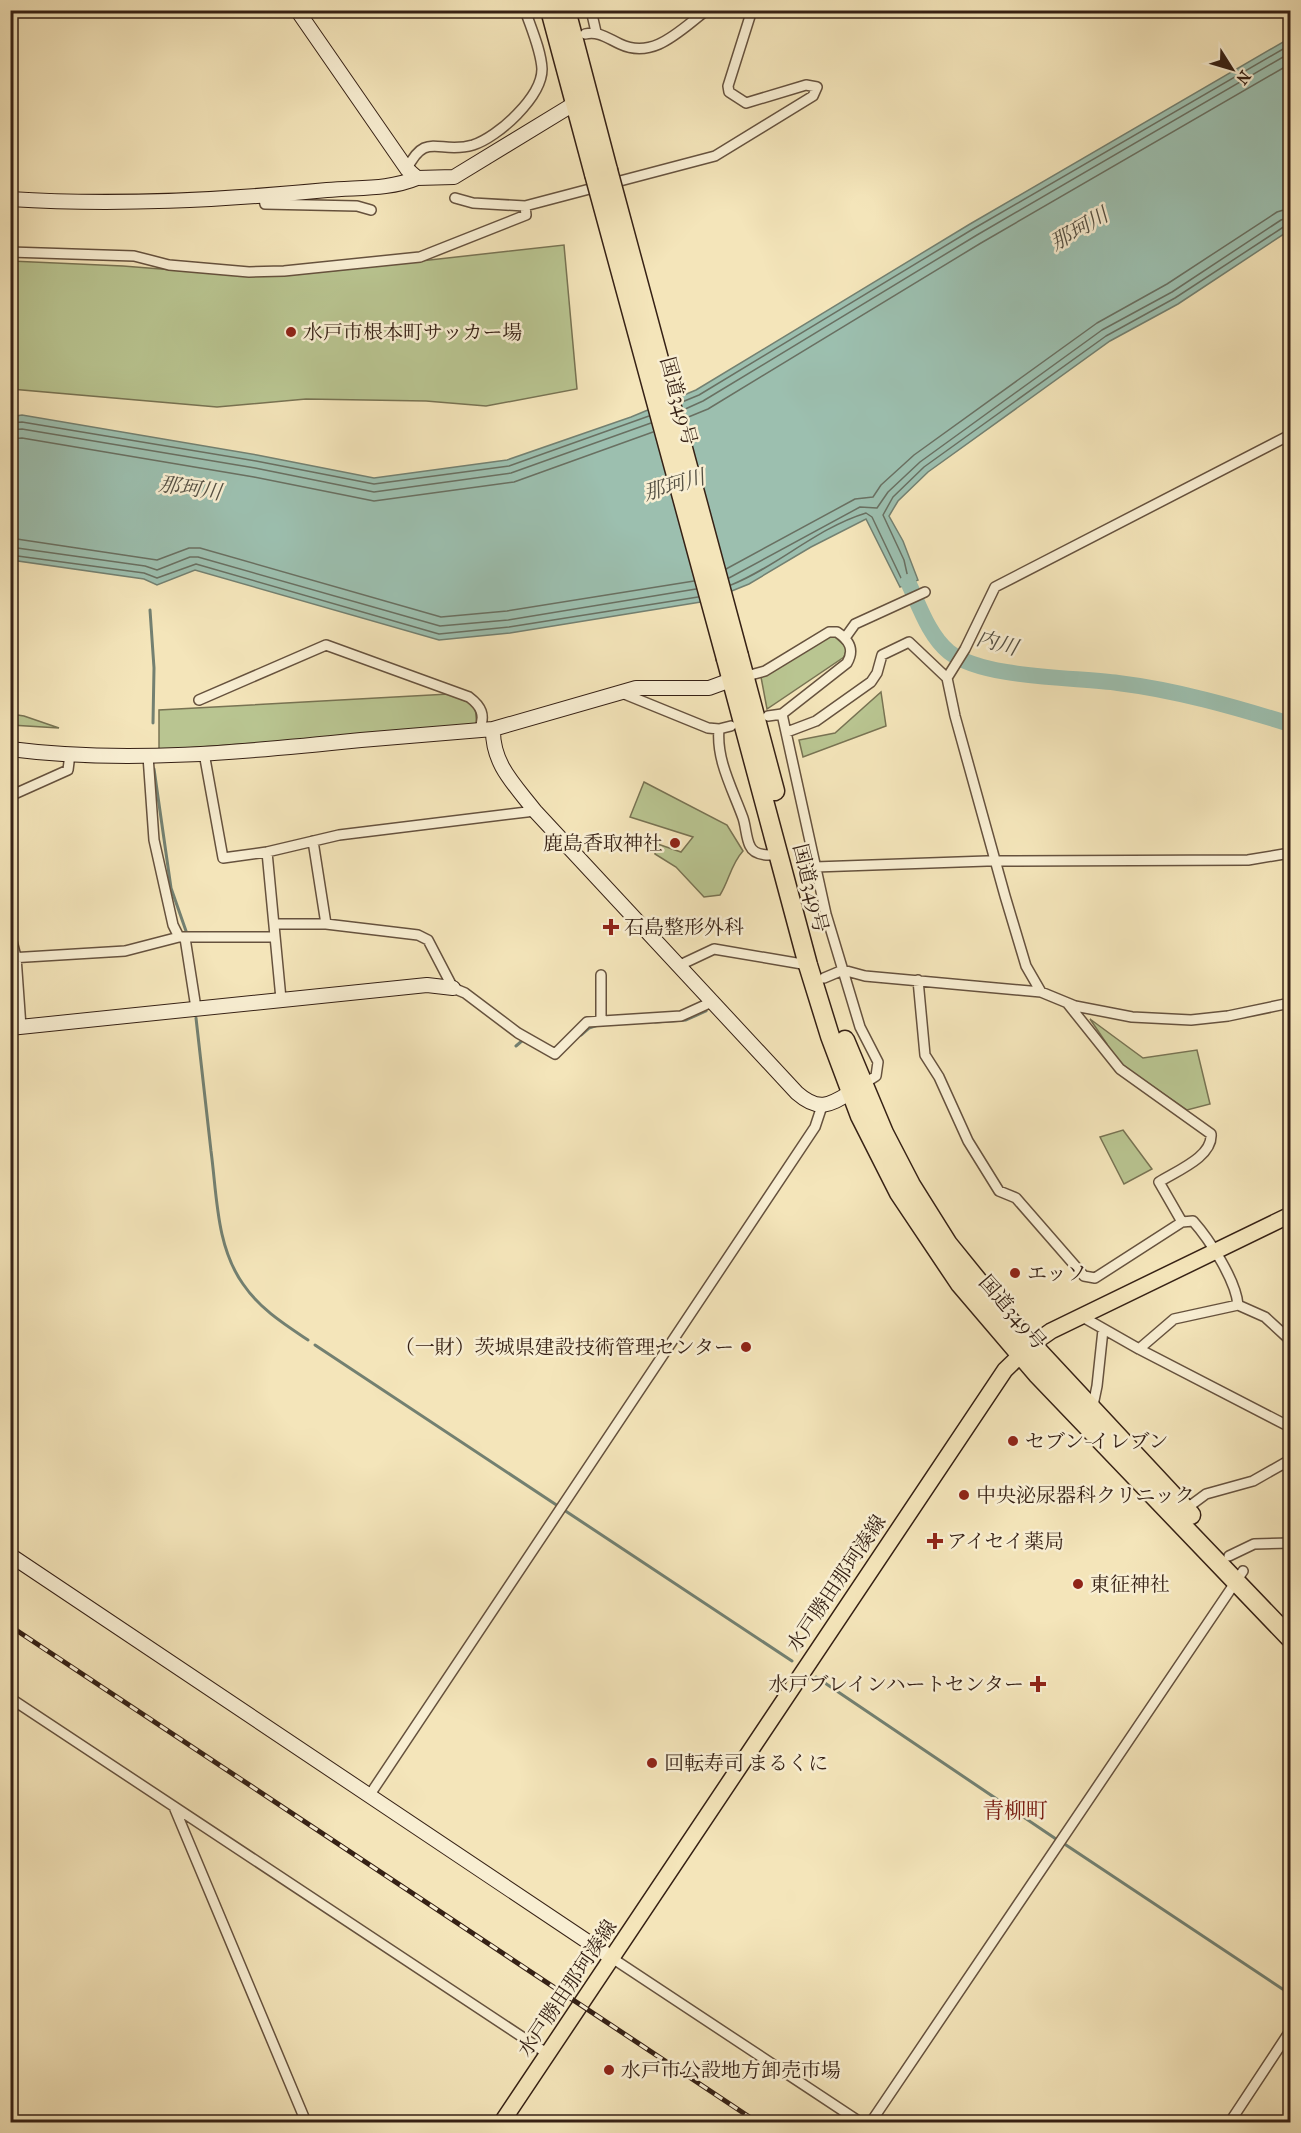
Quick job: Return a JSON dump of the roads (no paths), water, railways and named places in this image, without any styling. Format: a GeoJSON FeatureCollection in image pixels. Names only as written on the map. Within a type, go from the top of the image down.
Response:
{"type":"FeatureCollection","features":[{"type":"Feature","properties":{"kind":"highway","name":"国道349号"},"geometry":{"type":"LineString","coordinates":[[550,10],[582,99]]}},
{"type":"Feature","properties":{"kind":"highway","name":"国道349号"},"geometry":{"type":"LineString","coordinates":[[566,10],[582,99],[733,657],[808,965],[856,1089],[884,1133],[927,1213],[1026,1349],[1239,1576],[1290,1638]]}},
{"type":"Feature","properties":{"kind":"highway","name":"国道349号"},"geometry":{"type":"LineString","coordinates":[[738,678],[856,1089]]}},
{"type":"Feature","properties":{"kind":"highway","name":"国道349号"},"geometry":{"type":"LineString","coordinates":[[1026,1349],[1092,1410],[1180,1514],[1229,1556],[1239,1576],[1290,1622]]}},
{"type":"Feature","properties":{"kind":"main road","name":"水戸勝田那珂湊線"},"geometry":{"type":"LineString","coordinates":[[502,2122],[994,1384],[1026,1349],[1081,1316],[1290,1215]]}},
{"type":"Feature","properties":{"kind":"street"},"geometry":{"type":"LineString","coordinates":[[297,10],[412,174]]}},
{"type":"Feature","properties":{"kind":"street"},"geometry":{"type":"LineString","coordinates":[[412,174],[415,153],[427,146],[451,148],[475,144],[516,117],[534,94],[542,70],[542,45],[525,10]]}},
{"type":"Feature","properties":{"kind":"street"},"geometry":{"type":"LineString","coordinates":[[591,10],[596,32]]}},
{"type":"Feature","properties":{"kind":"street"},"geometry":{"type":"LineString","coordinates":[[585,34],[596,32],[625,46],[655,48],[707,10]]}},
{"type":"Feature","properties":{"kind":"street"},"geometry":{"type":"LineString","coordinates":[[455,198],[472,203],[525,206],[715,156],[813,96],[817,87],[806,85],[746,103],[729,92],[728,86],[752,10]]}},
{"type":"Feature","properties":{"kind":"street"},"geometry":{"type":"LineString","coordinates":[[10,199],[137,201],[263,196],[361,186],[392,187],[412,174],[439,179],[463,173],[582,99]]}},
{"type":"Feature","properties":{"kind":"street"},"geometry":{"type":"LineString","coordinates":[[263,196],[265,204],[357,206],[371,210]]}},
{"type":"Feature","properties":{"kind":"street"},"geometry":{"type":"LineString","coordinates":[[10,252],[134,256],[169,265],[249,272],[284,271],[420,257],[526,215],[525,206]]}},
{"type":"Feature","properties":{"kind":"street"},"geometry":{"type":"LineString","coordinates":[[947,678],[964,650],[995,587],[1290,435]]}},
{"type":"Feature","properties":{"kind":"street"},"geometry":{"type":"LineString","coordinates":[[845,638],[855,624],[925,592]]}},
{"type":"Feature","properties":{"kind":"street"},"geometry":{"type":"LineString","coordinates":[[10,749],[70,754],[148,756],[486,730],[619,693],[653,686],[709,688],[765,671],[829,632],[837,632],[845,638],[851,648],[847,663],[782,714],[768,716]]}},
{"type":"Feature","properties":{"kind":"street"},"geometry":{"type":"LineString","coordinates":[[787,732],[816,721],[855,694],[871,682],[877,673],[882,655],[909,642],[947,678],[955,716],[1026,966],[1041,992]]}},
{"type":"Feature","properties":{"kind":"street"},"geometry":{"type":"LineString","coordinates":[[199,700],[326,645],[469,697],[480,706],[496,758],[535,811],[714,1001],[797,1093],[814,1106],[822,1106],[876,1076],[878,1062],[860,1027],[843,970],[815,867],[782,714]]}},
{"type":"Feature","properties":{"kind":"street"},"geometry":{"type":"LineString","coordinates":[[619,693],[698,724],[719,729],[731,726]]}},
{"type":"Feature","properties":{"kind":"street"},"geometry":{"type":"LineString","coordinates":[[719,729],[717,741],[728,782],[744,820],[750,848],[759,854],[770,855]]}},
{"type":"Feature","properties":{"kind":"street"},"geometry":{"type":"LineString","coordinates":[[204,753],[223,858],[267,852],[339,835],[535,811]]}},
{"type":"Feature","properties":{"kind":"street"},"geometry":{"type":"LineString","coordinates":[[10,796],[68,770],[70,754]]}},
{"type":"Feature","properties":{"kind":"street"},"geometry":{"type":"LineString","coordinates":[[148,756],[154,840],[173,925],[182,937],[196,1008]]}},
{"type":"Feature","properties":{"kind":"street"},"geometry":{"type":"LineString","coordinates":[[313,841],[326,924]]}},
{"type":"Feature","properties":{"kind":"street"},"geometry":{"type":"LineString","coordinates":[[267,852],[275,924],[273,937],[281,999]]}},
{"type":"Feature","properties":{"kind":"street"},"geometry":{"type":"LineString","coordinates":[[815,867],[995,861],[1248,860],[1290,853]]}},
{"type":"Feature","properties":{"kind":"street"},"geometry":{"type":"LineString","coordinates":[[275,924],[326,924],[418,935],[428,940],[453,988]]}},
{"type":"Feature","properties":{"kind":"street"},"geometry":{"type":"LineString","coordinates":[[10,933],[16,1027],[427,985],[453,988],[465,993],[518,1033],[555,1054],[586,1022],[681,1016],[714,1001]]}},
{"type":"Feature","properties":{"kind":"street"},"geometry":{"type":"LineString","coordinates":[[13,958],[125,951],[182,937],[273,937]]}},
{"type":"Feature","properties":{"kind":"street"},"geometry":{"type":"LineString","coordinates":[[680,965],[714,949],[808,965]]}},
{"type":"Feature","properties":{"kind":"street"},"geometry":{"type":"LineString","coordinates":[[824,978],[843,970],[865,976],[1041,992],[1100,1013],[1191,1020],[1228,1016],[1290,1003]]}},
{"type":"Feature","properties":{"kind":"street"},"geometry":{"type":"LineString","coordinates":[[601,975],[601,1020]]}},
{"type":"Feature","properties":{"kind":"street"},"geometry":{"type":"LineString","coordinates":[[918,980],[925,1055],[939,1077],[968,1141],[999,1191],[1016,1198],[1084,1276],[1095,1278],[1182,1222],[1193,1221],[1215,1252],[1237,1294],[1238,1305]]}},
{"type":"Feature","properties":{"kind":"street"},"geometry":{"type":"LineString","coordinates":[[1066,1001],[1112,1061],[1211,1134],[1211,1142],[1206,1152],[1159,1182],[1182,1222]]}},
{"type":"Feature","properties":{"kind":"street"},"geometry":{"type":"LineString","coordinates":[[369,1796],[815,1127],[822,1106]]}},
{"type":"Feature","properties":{"kind":"street"},"geometry":{"type":"LineString","coordinates":[[1139,1349],[1174,1319],[1238,1305],[1265,1317],[1290,1340]]}},
{"type":"Feature","properties":{"kind":"street"},"geometry":{"type":"LineString","coordinates":[[1081,1316],[1103,1330],[1290,1427]]}},
{"type":"Feature","properties":{"kind":"street"},"geometry":{"type":"LineString","coordinates":[[1092,1410],[1103,1330]]}},
{"type":"Feature","properties":{"kind":"street"},"geometry":{"type":"LineString","coordinates":[[1180,1514],[1206,1494],[1253,1481],[1290,1460]]}},
{"type":"Feature","properties":{"kind":"street"},"geometry":{"type":"LineString","coordinates":[[1229,1556],[1254,1544],[1290,1543]]}},
{"type":"Feature","properties":{"kind":"street"},"geometry":{"type":"LineString","coordinates":[[10,1555],[860,2122]]}},
{"type":"Feature","properties":{"kind":"street"},"geometry":{"type":"LineString","coordinates":[[871,2122],[1239,1576]]}},
{"type":"Feature","properties":{"kind":"street"},"geometry":{"type":"LineString","coordinates":[[10,1698],[548,2054]]}},
{"type":"Feature","properties":{"kind":"street"},"geometry":{"type":"LineString","coordinates":[[174,1807],[306,2122]]}},
{"type":"Feature","properties":{"kind":"street"},"geometry":{"type":"LineString","coordinates":[[1230,2122],[1290,2031]]}},
{"type":"Feature","properties":{"kind":"water","name":"那珂川"},"geometry":{"type":"Polygon","coordinates":[[[1290,38],[1290,230],[1178,304],[1110,341],[928,472],[898,501],[889,516],[903,541],[918,580],[900,587],[866,519],[811,547],[749,584],[707,601],[510,633],[439,640],[195,570],[157,585],[144,579],[11,560],[10,417],[22,415],[257,455],[374,478],[507,460],[631,417],[696,390],[970,224],[1290,38]]]}},
{"type":"Feature","properties":{"kind":"waterway","name":"内川"},"geometry":{"type":"LineString","coordinates":[[908,582],[936,638],[949,652],[965,661],[1007,672],[1118,683],[1162,690],[1227,705],[1290,724]]}},
{"type":"Feature","properties":{"kind":"waterway"},"geometry":{"type":"LineString","coordinates":[[150,610],[154,668],[153,723]]}},
{"type":"Feature","properties":{"kind":"waterway"},"geometry":{"type":"LineString","coordinates":[[154,769],[171,888],[186,931]]}},
{"type":"Feature","properties":{"kind":"waterway"},"geometry":{"type":"LineString","coordinates":[[655,1022],[686,1020],[706,1011]]}},
{"type":"Feature","properties":{"kind":"waterway"},"geometry":{"type":"LineString","coordinates":[[196,1018],[219,1220],[227,1253],[243,1284],[257,1301],[308,1340]]}},
{"type":"Feature","properties":{"kind":"waterway"},"geometry":{"type":"LineString","coordinates":[[581,1035],[589,1028],[598,1025]]}},
{"type":"Feature","properties":{"kind":"waterway"},"geometry":{"type":"LineString","coordinates":[[516,1046],[523,1040]]}},
{"type":"Feature","properties":{"kind":"waterway"},"geometry":{"type":"LineString","coordinates":[[315,1345],[558,1506]]}},
{"type":"Feature","properties":{"kind":"waterway"},"geometry":{"type":"LineString","coordinates":[[564,1510],[792,1661]]}},
{"type":"Feature","properties":{"kind":"waterway"},"geometry":{"type":"LineString","coordinates":[[816,1677],[1056,1839]]}},
{"type":"Feature","properties":{"kind":"waterway"},"geometry":{"type":"LineString","coordinates":[[1063,1843],[1290,1994]]}},
{"type":"Feature","properties":{"kind":"railway"},"geometry":{"type":"LineString","coordinates":[[10,1626],[757,2122]]}},
{"type":"Feature","properties":{"kind":"place","name":"水戸市根本町サッカー場"},"geometry":{"type":"Point","coordinates":[291,332]}},
{"type":"Feature","properties":{"kind":"place","name":"鹿島香取神社"},"geometry":{"type":"Point","coordinates":[675,843]}},
{"type":"Feature","properties":{"kind":"place","name":"石島整形外科"},"geometry":{"type":"Point","coordinates":[611,927]}},
{"type":"Feature","properties":{"kind":"place","name":"エッソ"},"geometry":{"type":"Point","coordinates":[1015,1273]}},
{"type":"Feature","properties":{"kind":"place","name":"（一財）茨城県建設技術管理センター"},"geometry":{"type":"Point","coordinates":[746,1347]}},
{"type":"Feature","properties":{"kind":"place","name":"セブン-イレブン"},"geometry":{"type":"Point","coordinates":[1013,1441]}},
{"type":"Feature","properties":{"kind":"place","name":"中央泌尿器科クリニック"},"geometry":{"type":"Point","coordinates":[964,1495]}},
{"type":"Feature","properties":{"kind":"place","name":"アイセイ薬局"},"geometry":{"type":"Point","coordinates":[935,1541]}},
{"type":"Feature","properties":{"kind":"place","name":"東征神社"},"geometry":{"type":"Point","coordinates":[1078,1584]}},
{"type":"Feature","properties":{"kind":"place","name":"水戸ブレインハートセンター"},"geometry":{"type":"Point","coordinates":[1038,1684]}},
{"type":"Feature","properties":{"kind":"place","name":"回転寿司 まるくに"},"geometry":{"type":"Point","coordinates":[652,1763]}},
{"type":"Feature","properties":{"kind":"place","name":"水戸市公設地方卸売市場"},"geometry":{"type":"Point","coordinates":[609,2070]}},
{"type":"Feature","properties":{"kind":"district","name":"青柳町"},"geometry":{"type":"Point","coordinates":[1015,1810]}}]}
